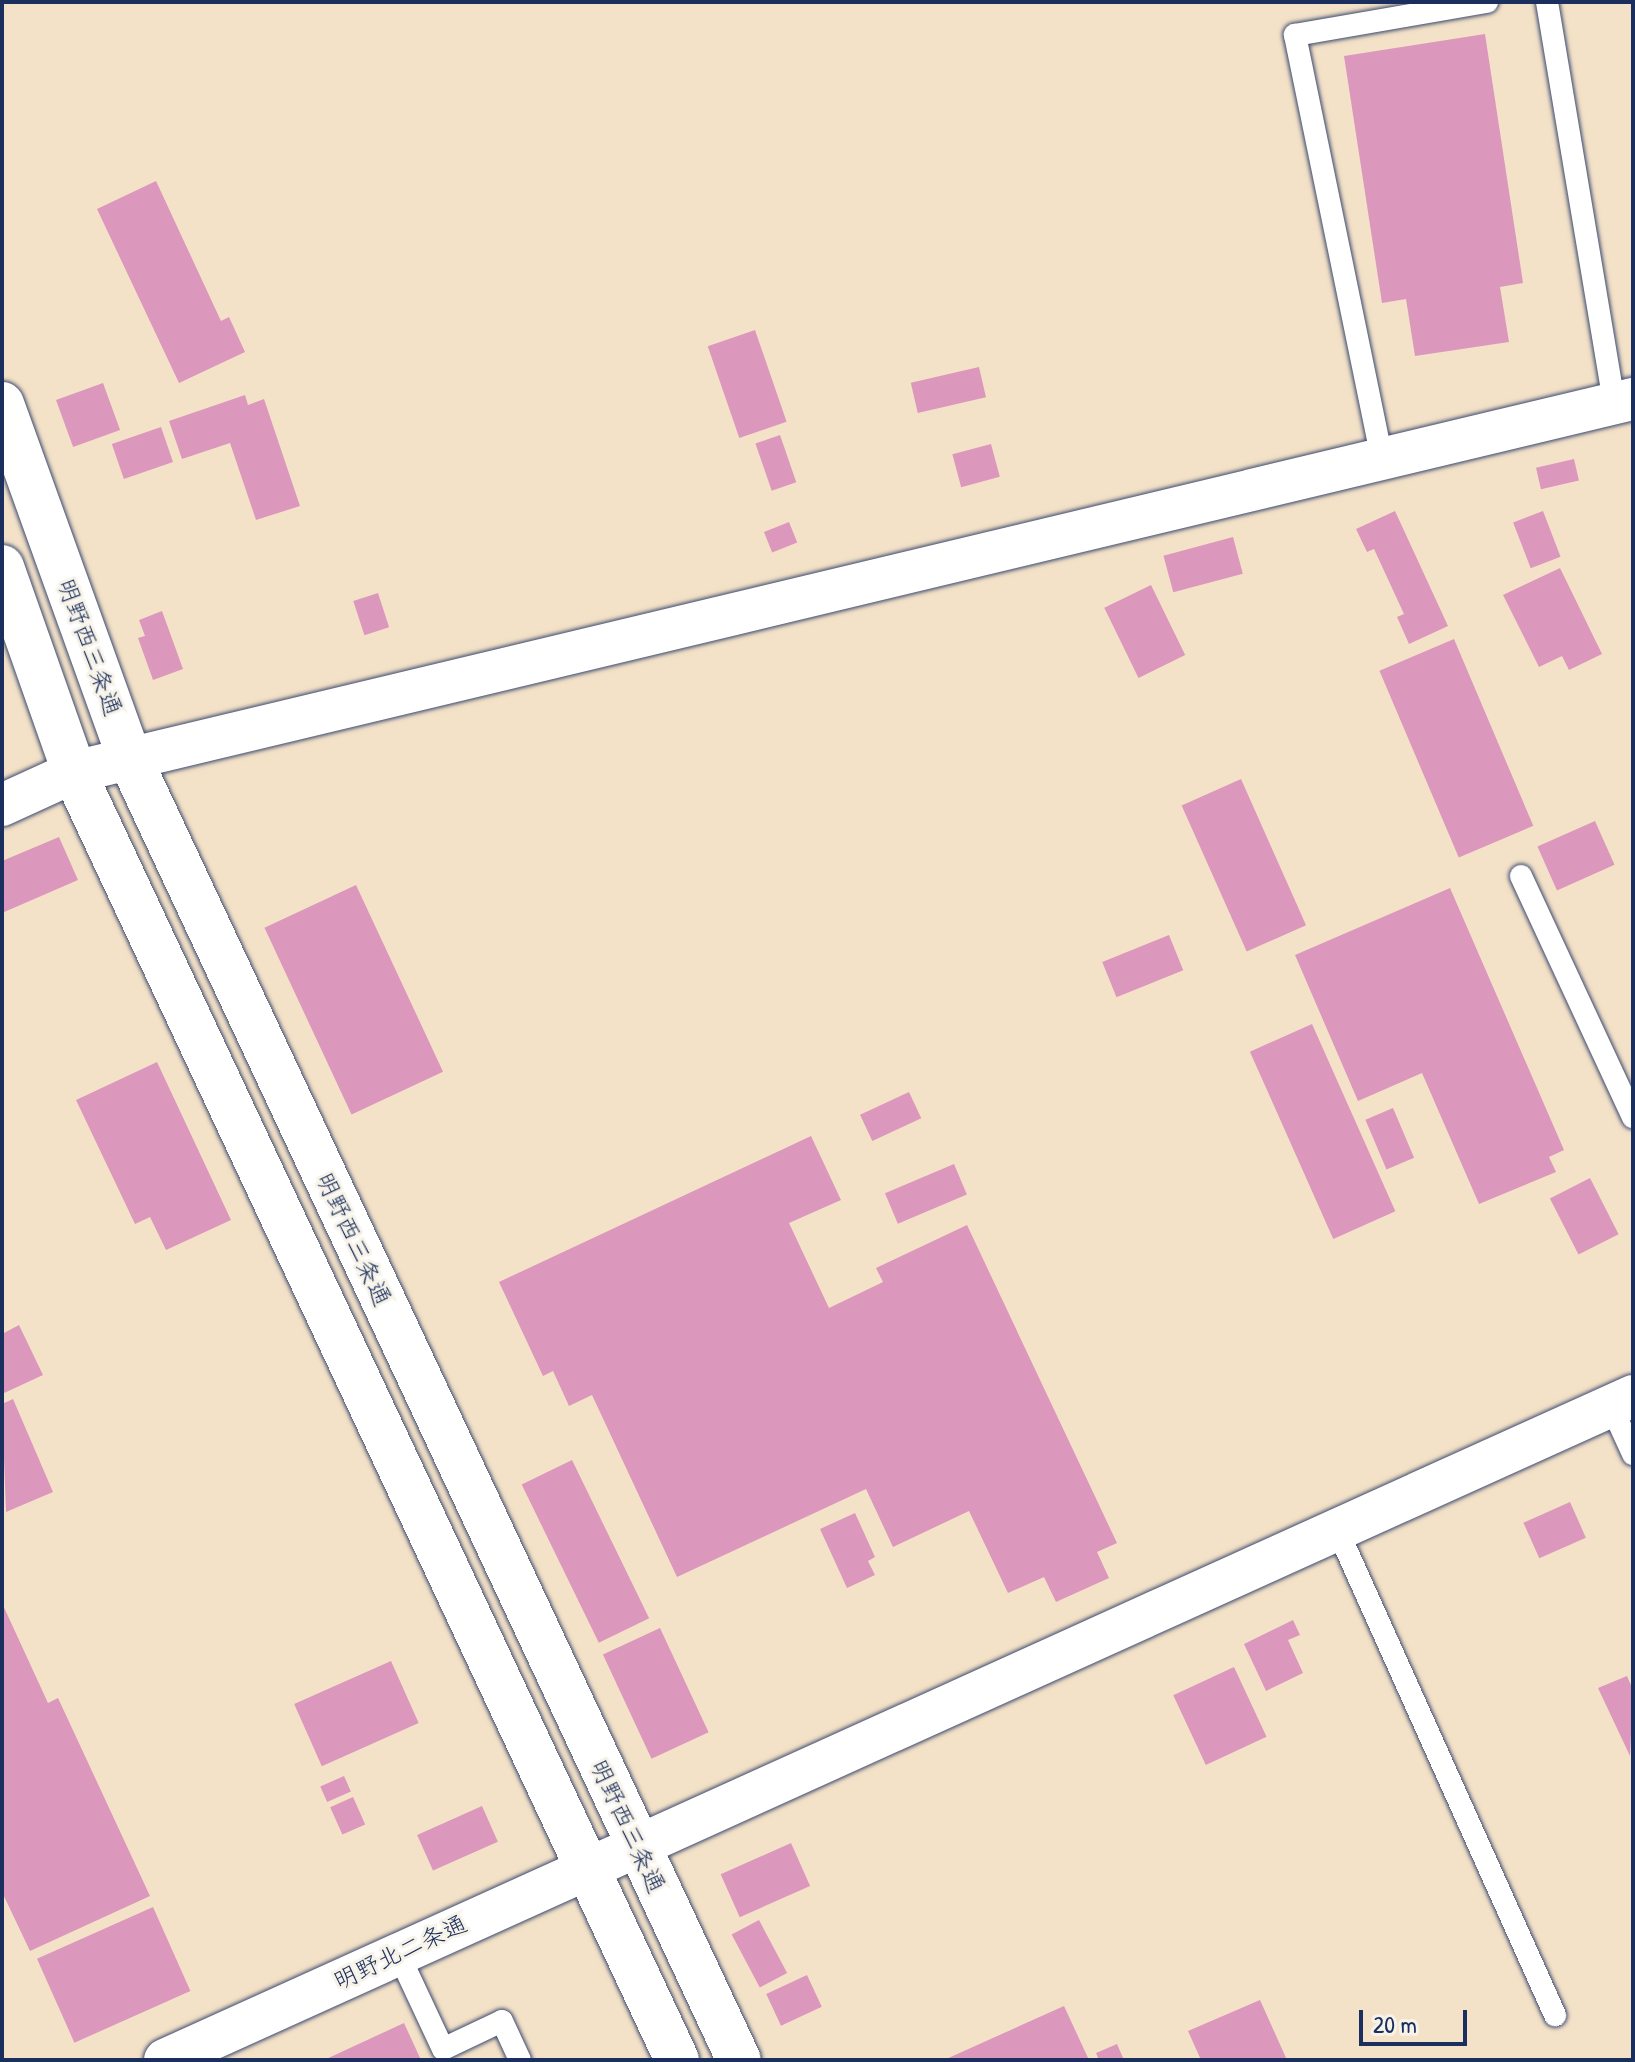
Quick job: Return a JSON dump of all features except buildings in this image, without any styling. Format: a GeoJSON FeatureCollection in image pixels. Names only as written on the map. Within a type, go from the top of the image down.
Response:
{"type":"FeatureCollection","features":[{"type":"Feature","properties":{"kind":"street"},"geometry":{"type":"LineString","coordinates":[[2,805],[74,772],[1623,402]]}},
{"type":"Feature","properties":{"kind":"street","name":"明野西三条通"},"geometry":{"type":"LineString","coordinates":[[2,404],[130,759],[739,2060]]}},
{"type":"Feature","properties":{"kind":"street"},"geometry":{"type":"LineString","coordinates":[[2,567],[74,772],[677,2060]]}},
{"type":"Feature","properties":{"kind":"street","name":"明野北二条通"},"geometry":{"type":"LineString","coordinates":[[165,2060],[1622,1401]]}},
{"type":"Feature","properties":{"kind":"lane"},"geometry":{"type":"LineString","coordinates":[[1382,459],[1295,35],[1487,2]]}},
{"type":"Feature","properties":{"kind":"lane"},"geometry":{"type":"LineString","coordinates":[[1547,2],[1623,402]]}},
{"type":"Feature","properties":{"kind":"lane"},"geometry":{"type":"LineString","coordinates":[[1521,876],[1633,1117]]}},
{"type":"Feature","properties":{"kind":"lane"},"geometry":{"type":"LineString","coordinates":[[1622,1401],[1633,1454]]}},
{"type":"Feature","properties":{"kind":"lane"},"geometry":{"type":"LineString","coordinates":[[1337,1529],[1555,2015]]}},
{"type":"Feature","properties":{"kind":"lane"},"geometry":{"type":"LineString","coordinates":[[398,1953],[443,2049],[502,2021],[520,2060]]}}]}
